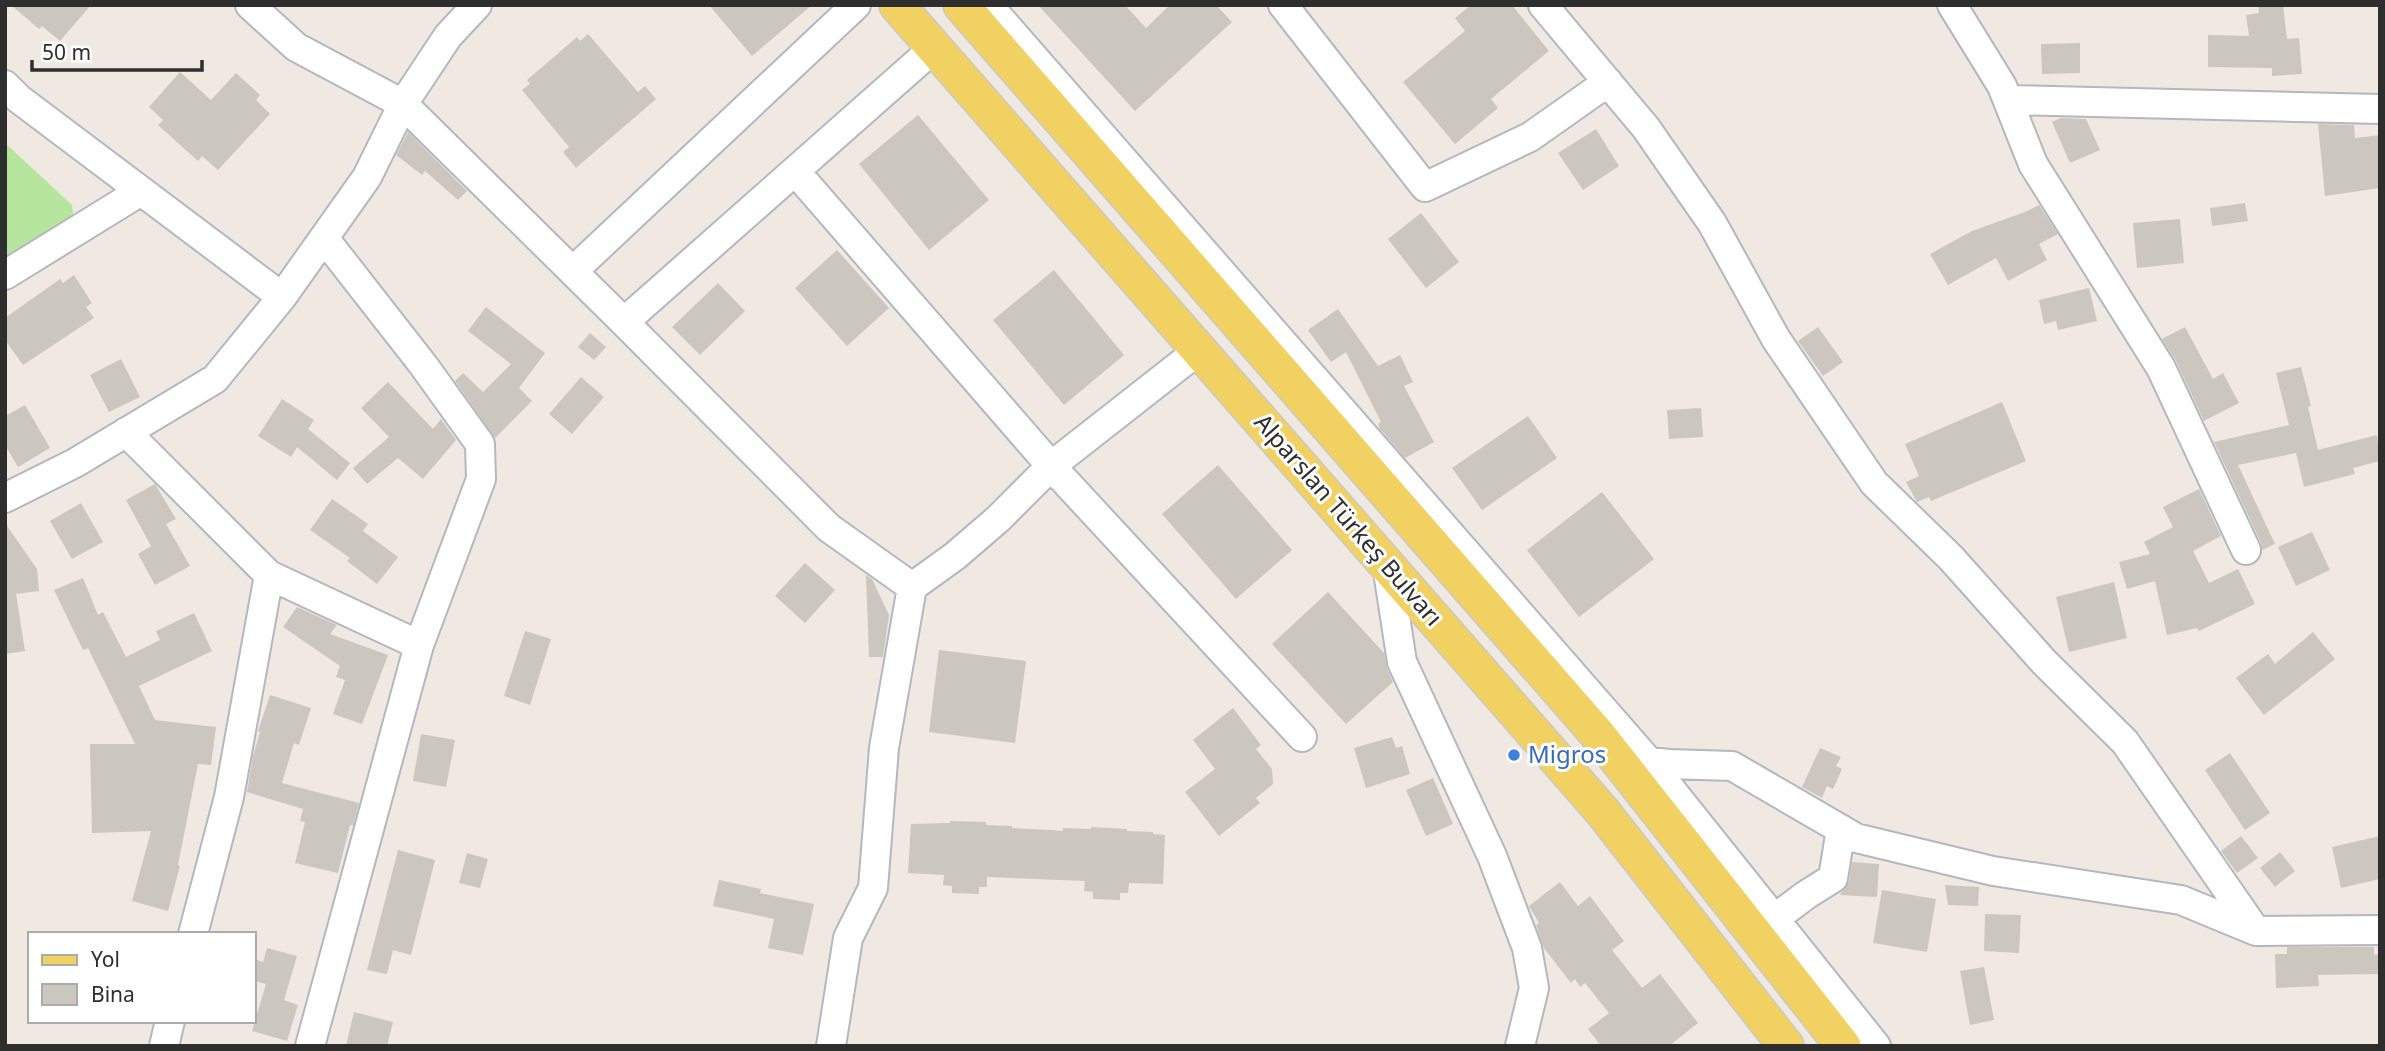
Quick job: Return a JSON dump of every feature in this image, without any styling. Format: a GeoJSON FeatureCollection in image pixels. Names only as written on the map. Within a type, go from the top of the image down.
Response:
{"type":"FeatureCollection","features":[{"type":"Feature","properties":{"kind":"main road","name":"Alparslan Türkeş Bulvarı"},"geometry":{"type":"LineString","coordinates":[[897,5],[1602,811],[1786,1046]]}},
{"type":"Feature","properties":{"kind":"main road","name":"Alparslan Türkeş Bulvarı"},"geometry":{"type":"LineString","coordinates":[[961,5],[1632,759],[1765,926],[1843,1046]]}},
{"type":"Feature","properties":{"kind":"street"},"geometry":{"type":"LineString","coordinates":[[250,5],[296,47],[402,104],[830,528],[912,587]]}},
{"type":"Feature","properties":{"kind":"street"},"geometry":{"type":"LineString","coordinates":[[5,498],[75,463],[215,379],[282,297],[324,238],[366,177],[402,104],[448,36],[477,5]]}},
{"type":"Feature","properties":{"kind":"street"},"geometry":{"type":"LineString","coordinates":[[573,271],[856,5]]}},
{"type":"Feature","properties":{"kind":"street"},"geometry":{"type":"LineString","coordinates":[[988,5],[1632,759],[1669,764],[1732,766],[1856,838],[1993,871],[2181,900],[2256,931],[2380,930]]}},
{"type":"Feature","properties":{"kind":"street"},"geometry":{"type":"LineString","coordinates":[[1283,5],[1425,187],[1530,137],[1608,82]]}},
{"type":"Feature","properties":{"kind":"street"},"geometry":{"type":"LineString","coordinates":[[1543,5],[1646,128],[1712,223],[1776,339],[1874,483],[1951,558],[2044,662],[2125,742],[2256,931]]}},
{"type":"Feature","properties":{"kind":"street"},"geometry":{"type":"LineString","coordinates":[[1952,5],[2002,86],[2033,164],[2161,368],[2246,550]]}},
{"type":"Feature","properties":{"kind":"street"},"geometry":{"type":"LineString","coordinates":[[624,322],[934,48]]}},
{"type":"Feature","properties":{"kind":"street"},"geometry":{"type":"LineString","coordinates":[[10,99],[141,191],[282,297]]}},
{"type":"Feature","properties":{"kind":"street"},"geometry":{"type":"LineString","coordinates":[[2008,100],[2380,109]]}},
{"type":"Feature","properties":{"kind":"street"},"geometry":{"type":"LineString","coordinates":[[795,171],[1051,467],[1302,737]]}},
{"type":"Feature","properties":{"kind":"street"},"geometry":{"type":"LineString","coordinates":[[5,275],[141,191]]}},
{"type":"Feature","properties":{"kind":"street"},"geometry":{"type":"LineString","coordinates":[[310,1046],[419,645],[481,478],[481,444],[324,238]]}},
{"type":"Feature","properties":{"kind":"street"},"geometry":{"type":"LineString","coordinates":[[831,1046],[848,938],[873,888],[884,748],[912,587],[955,556],[998,519],[1051,467],[1199,350]]}},
{"type":"Feature","properties":{"kind":"street"},"geometry":{"type":"LineString","coordinates":[[126,432],[269,575],[419,645]]}},
{"type":"Feature","properties":{"kind":"street"},"geometry":{"type":"LineString","coordinates":[[1387,565],[1402,662],[1492,856],[1527,947],[1534,988],[1520,1046]]}},
{"type":"Feature","properties":{"kind":"street"},"geometry":{"type":"LineString","coordinates":[[194,932],[229,797],[269,575]]}},
{"type":"Feature","properties":{"kind":"street"},"geometry":{"type":"LineString","coordinates":[[1841,829],[1833,878],[1765,926],[1876,1046]]}},
{"type":"Feature","properties":{"kind":"street"},"geometry":{"type":"LineString","coordinates":[[164,1046],[170,1023]]}},
{"type":"Feature","properties":{"kind":"green space"},"geometry":{"type":"Polygon","coordinates":[[[5,143],[72,205],[74,221],[5,262],[5,143]]]}},
{"type":"Feature","properties":{"kind":"building"},"geometry":{"type":"Polygon","coordinates":[[[11,5],[91,5],[60,41],[42,26],[39,29],[11,5]]]}},
{"type":"Feature","properties":{"kind":"building"},"geometry":{"type":"Polygon","coordinates":[[[709,5],[812,5],[752,56],[709,5]]]}},
{"type":"Feature","properties":{"kind":"building"},"geometry":{"type":"Polygon","coordinates":[[[1038,5],[1125,5],[1146,28],[1170,5],[1216,5],[1232,22],[1135,111],[1038,5]]]}},
{"type":"Feature","properties":{"kind":"building"},"geometry":{"type":"Polygon","coordinates":[[[1471,5],[1512,5],[1549,51],[1491,99],[1498,108],[1455,144],[1403,82],[1465,31],[1455,18],[1471,5]]]}},
{"type":"Feature","properties":{"kind":"building"},"geometry":{"type":"Polygon","coordinates":[[[2258,5],[2283,5],[2287,39],[2299,38],[2302,74],[2272,76],[2272,68],[2208,67],[2208,35],[2249,36],[2246,15],[2259,13],[2258,5]]]}},
{"type":"Feature","properties":{"kind":"building"},"geometry":{"type":"Polygon","coordinates":[[[588,34],[638,92],[645,86],[656,99],[576,168],[563,152],[569,147],[522,90],[530,84],[527,80],[577,37],[580,41],[588,34]]]}},
{"type":"Feature","properties":{"kind":"building"},"geometry":{"type":"Polygon","coordinates":[[[2080,43],[2080,73],[2042,74],[2041,44],[2080,43]]]}},
{"type":"Feature","properties":{"kind":"building"},"geometry":{"type":"Polygon","coordinates":[[[180,72],[211,100],[236,73],[260,95],[256,100],[270,114],[218,170],[202,156],[198,161],[158,125],[163,120],[149,107],[180,72]]]}},
{"type":"Feature","properties":{"kind":"building"},"geometry":{"type":"Polygon","coordinates":[[[918,115],[989,200],[929,250],[859,164],[918,115]]]}},
{"type":"Feature","properties":{"kind":"building"},"geometry":{"type":"Polygon","coordinates":[[[2061,118],[2086,119],[2100,150],[2070,163],[2052,122],[2061,118]]]}},
{"type":"Feature","properties":{"kind":"building"},"geometry":{"type":"Polygon","coordinates":[[[2318,124],[2354,125],[2355,138],[2380,135],[2380,188],[2325,196],[2318,124]]]}},
{"type":"Feature","properties":{"kind":"building"},"geometry":{"type":"Polygon","coordinates":[[[1596,129],[1619,166],[1583,190],[1558,153],[1596,129]]]}},
{"type":"Feature","properties":{"kind":"building"},"geometry":{"type":"Polygon","coordinates":[[[408,132],[467,191],[458,200],[425,171],[422,175],[396,155],[408,132]]]}},
{"type":"Feature","properties":{"kind":"building"},"geometry":{"type":"Polygon","coordinates":[[[2245,203],[2248,221],[2212,226],[2210,208],[2245,203]]]}},
{"type":"Feature","properties":{"kind":"building"},"geometry":{"type":"Polygon","coordinates":[[[2039,205],[2058,234],[2039,244],[2047,260],[2008,281],[1996,258],[1948,285],[1930,254],[1972,231],[2039,205]]]}},
{"type":"Feature","properties":{"kind":"building"},"geometry":{"type":"Polygon","coordinates":[[[1421,213],[1459,262],[1426,288],[1388,239],[1421,213]]]}},
{"type":"Feature","properties":{"kind":"building"},"geometry":{"type":"Polygon","coordinates":[[[2180,219],[2184,263],[2137,268],[2133,223],[2180,219]]]}},
{"type":"Feature","properties":{"kind":"building"},"geometry":{"type":"Polygon","coordinates":[[[837,250],[889,308],[847,346],[795,288],[837,250]]]}},
{"type":"Feature","properties":{"kind":"building"},"geometry":{"type":"Polygon","coordinates":[[[1054,270],[1124,355],[1064,405],[993,320],[1054,270]]]}},
{"type":"Feature","properties":{"kind":"building"},"geometry":{"type":"Polygon","coordinates":[[[74,275],[92,303],[86,307],[94,318],[23,365],[5,340],[5,318],[60,279],[63,283],[74,275]]]}},
{"type":"Feature","properties":{"kind":"building"},"geometry":{"type":"Polygon","coordinates":[[[718,283],[745,311],[700,355],[672,327],[718,283]]]}},
{"type":"Feature","properties":{"kind":"building"},"geometry":{"type":"Polygon","coordinates":[[[2089,288],[2097,321],[2058,330],[2056,321],[2044,324],[2039,300],[2089,288]]]}},
{"type":"Feature","properties":{"kind":"building"},"geometry":{"type":"Polygon","coordinates":[[[486,307],[545,353],[519,388],[532,401],[495,438],[455,381],[463,373],[483,392],[511,364],[468,331],[486,307]]]}},
{"type":"Feature","properties":{"kind":"building"},"geometry":{"type":"Polygon","coordinates":[[[1338,309],[1378,366],[1400,355],[1413,382],[1404,386],[1434,442],[1405,458],[1380,429],[1378,424],[1381,422],[1346,352],[1331,362],[1308,330],[1338,309]]]}},
{"type":"Feature","properties":{"kind":"building"},"geometry":{"type":"Polygon","coordinates":[[[1818,327],[1843,362],[1823,376],[1798,341],[1818,327]]]}},
{"type":"Feature","properties":{"kind":"building"},"geometry":{"type":"Polygon","coordinates":[[[2185,327],[2213,379],[2223,373],[2239,403],[2204,421],[2176,361],[2162,339],[2185,327]]]}},
{"type":"Feature","properties":{"kind":"building"},"geometry":{"type":"Polygon","coordinates":[[[590,333],[606,347],[594,360],[578,347],[590,333]]]}},
{"type":"Feature","properties":{"kind":"building"},"geometry":{"type":"Polygon","coordinates":[[[121,359],[140,397],[109,412],[90,375],[121,359]]]}},
{"type":"Feature","properties":{"kind":"building"},"geometry":{"type":"Polygon","coordinates":[[[2301,367],[2318,450],[2377,435],[2380,461],[2353,468],[2355,474],[2304,487],[2296,453],[2238,465],[2275,544],[2262,550],[2214,442],[2289,425],[2276,373],[2301,367]]]}},
{"type":"Feature","properties":{"kind":"building"},"geometry":{"type":"Polygon","coordinates":[[[581,377],[604,397],[572,434],[549,414],[581,377]]]}},
{"type":"Feature","properties":{"kind":"building"},"geometry":{"type":"Polygon","coordinates":[[[388,382],[433,429],[441,419],[456,440],[423,479],[398,458],[367,484],[353,468],[389,437],[361,408],[388,382]]]}},
{"type":"Feature","properties":{"kind":"building"},"geometry":{"type":"Polygon","coordinates":[[[282,399],[314,420],[308,429],[350,463],[337,480],[297,447],[291,457],[258,436],[282,399]]]}},
{"type":"Feature","properties":{"kind":"building"},"geometry":{"type":"Polygon","coordinates":[[[2002,402],[2026,461],[1931,501],[1929,497],[1917,502],[1906,482],[1919,476],[1905,444],[2002,402]]]}},
{"type":"Feature","properties":{"kind":"building"},"geometry":{"type":"Polygon","coordinates":[[[25,405],[50,448],[18,467],[5,445],[5,416],[25,405]]]}},
{"type":"Feature","properties":{"kind":"building"},"geometry":{"type":"Polygon","coordinates":[[[1701,408],[1703,437],[1669,439],[1667,410],[1701,408]]]}},
{"type":"Feature","properties":{"kind":"building"},"geometry":{"type":"Polygon","coordinates":[[[1528,416],[1557,458],[1482,510],[1452,468],[1528,416]]]}},
{"type":"Feature","properties":{"kind":"building"},"geometry":{"type":"Polygon","coordinates":[[[1218,465],[1292,550],[1236,599],[1162,514],[1218,465]]]}},
{"type":"Feature","properties":{"kind":"building"},"geometry":{"type":"Polygon","coordinates":[[[155,484],[176,519],[166,524],[190,566],[155,585],[138,554],[151,546],[126,500],[155,484]]]}},
{"type":"Feature","properties":{"kind":"building"},"geometry":{"type":"Polygon","coordinates":[[[2199,489],[2221,536],[2193,551],[2209,583],[2238,569],[2255,604],[2199,631],[2197,628],[2167,635],[2155,581],[2127,589],[2119,562],[2150,554],[2144,542],[2173,527],[2163,507],[2199,489]]]}},
{"type":"Feature","properties":{"kind":"building"},"geometry":{"type":"Polygon","coordinates":[[[1602,492],[1654,559],[1579,617],[1527,550],[1602,492]]]}},
{"type":"Feature","properties":{"kind":"building"},"geometry":{"type":"Polygon","coordinates":[[[332,499],[368,524],[363,531],[398,557],[377,584],[347,561],[350,558],[310,530],[332,499]]]}},
{"type":"Feature","properties":{"kind":"building"},"geometry":{"type":"Polygon","coordinates":[[[81,503],[103,542],[72,559],[50,521],[81,503]]]}},
{"type":"Feature","properties":{"kind":"building"},"geometry":{"type":"Polygon","coordinates":[[[5,523],[37,569],[39,591],[16,594],[25,651],[5,654],[5,523]]]}},
{"type":"Feature","properties":{"kind":"building"},"geometry":{"type":"Polygon","coordinates":[[[2312,532],[2330,570],[2296,586],[2278,547],[2312,532]]]}},
{"type":"Feature","properties":{"kind":"building"},"geometry":{"type":"Polygon","coordinates":[[[805,563],[835,590],[805,623],[775,596],[805,563]]]}},
{"type":"Feature","properties":{"kind":"building"},"geometry":{"type":"Polygon","coordinates":[[[866,575],[872,579],[889,615],[883,657],[869,657],[866,575]]]}},
{"type":"Feature","properties":{"kind":"building"},"geometry":{"type":"Polygon","coordinates":[[[83,578],[98,615],[103,612],[126,657],[160,640],[156,631],[194,613],[212,651],[139,686],[155,720],[216,727],[211,765],[198,764],[178,865],[180,866],[168,911],[132,901],[151,831],[92,833],[90,744],[135,744],[88,648],[83,650],[54,590],[83,578]]]}},
{"type":"Feature","properties":{"kind":"building"},"geometry":{"type":"Polygon","coordinates":[[[2114,582],[2127,638],[2069,652],[2056,597],[2114,582]]]}},
{"type":"Feature","properties":{"kind":"building"},"geometry":{"type":"Polygon","coordinates":[[[1328,592],[1384,653],[1393,682],[1346,724],[1272,644],[1328,592]]]}},
{"type":"Feature","properties":{"kind":"building"},"geometry":{"type":"Polygon","coordinates":[[[297,607],[337,625],[330,634],[388,655],[362,724],[333,714],[345,680],[336,677],[340,666],[283,627],[297,607]]]}},
{"type":"Feature","properties":{"kind":"building"},"geometry":{"type":"Polygon","coordinates":[[[525,631],[551,639],[530,705],[504,696],[525,631]]]}},
{"type":"Feature","properties":{"kind":"building"},"geometry":{"type":"Polygon","coordinates":[[[2313,632],[2335,659],[2264,715],[2236,678],[2268,654],[2275,664],[2313,632]]]}},
{"type":"Feature","properties":{"kind":"building"},"geometry":{"type":"Polygon","coordinates":[[[939,650],[1026,661],[1015,743],[929,732],[939,650]]]}},
{"type":"Feature","properties":{"kind":"building"},"geometry":{"type":"Polygon","coordinates":[[[270,695],[311,708],[299,745],[294,743],[282,783],[359,803],[353,826],[350,825],[338,873],[295,863],[305,822],[300,821],[303,809],[247,792],[260,732],[258,731],[270,695]]]}},
{"type":"Feature","properties":{"kind":"building"},"geometry":{"type":"Polygon","coordinates":[[[1233,708],[1261,745],[1256,749],[1272,769],[1273,784],[1256,798],[1260,803],[1219,836],[1185,792],[1215,769],[1193,740],[1233,708]]]}},
{"type":"Feature","properties":{"kind":"building"},"geometry":{"type":"Polygon","coordinates":[[[421,734],[455,740],[446,787],[413,781],[421,734]]]}},
{"type":"Feature","properties":{"kind":"building"},"geometry":{"type":"Polygon","coordinates":[[[1392,737],[1396,748],[1402,746],[1410,774],[1366,788],[1354,748],[1392,737]]]}},
{"type":"Feature","properties":{"kind":"building"},"geometry":{"type":"Polygon","coordinates":[[[1820,748],[1841,757],[1836,766],[1842,769],[1833,789],[1827,786],[1822,798],[1802,787],[1820,748]]]}},
{"type":"Feature","properties":{"kind":"building"},"geometry":{"type":"Polygon","coordinates":[[[2230,753],[2270,813],[2245,830],[2205,770],[2230,753]]]}},
{"type":"Feature","properties":{"kind":"building"},"geometry":{"type":"Polygon","coordinates":[[[1433,778],[1453,824],[1426,836],[1406,790],[1433,778]]]}},
{"type":"Feature","properties":{"kind":"building"},"geometry":{"type":"Polygon","coordinates":[[[986,822],[986,825],[1063,831],[1063,828],[1091,827],[1127,829],[1165,835],[1163,884],[1129,883],[1128,893],[1120,893],[1120,900],[1093,899],[1093,892],[1084,891],[1085,881],[987,877],[987,887],[979,887],[979,894],[952,893],[952,886],[943,885],[944,875],[908,873],[911,824],[986,822]]]}},
{"type":"Feature","properties":{"kind":"building"},"geometry":{"type":"Polygon","coordinates":[[[2241,836],[2258,858],[2237,873],[2221,851],[2241,836]]]}},
{"type":"Feature","properties":{"kind":"building"},"geometry":{"type":"Polygon","coordinates":[[[2380,836],[2380,879],[2341,888],[2332,847],[2380,836]]]}},
{"type":"Feature","properties":{"kind":"building"},"geometry":{"type":"Polygon","coordinates":[[[398,850],[435,860],[411,955],[393,950],[387,974],[367,970],[398,850]]]}},
{"type":"Feature","properties":{"kind":"building"},"geometry":{"type":"Polygon","coordinates":[[[2280,852],[2295,871],[2275,887],[2260,868],[2280,852]]]}},
{"type":"Feature","properties":{"kind":"building"},"geometry":{"type":"Polygon","coordinates":[[[467,853],[488,859],[480,888],[459,883],[467,853]]]}},
{"type":"Feature","properties":{"kind":"building"},"geometry":{"type":"Polygon","coordinates":[[[1852,862],[1879,864],[1877,897],[1840,895],[1849,881],[1852,862]]]}},
{"type":"Feature","properties":{"kind":"building"},"geometry":{"type":"Polygon","coordinates":[[[719,880],[761,889],[760,893],[814,904],[803,955],[768,948],[774,919],[713,906],[719,880]]]}},
{"type":"Feature","properties":{"kind":"building"},"geometry":{"type":"Polygon","coordinates":[[[1560,882],[1578,906],[1590,896],[1624,941],[1612,950],[1642,988],[1660,974],[1698,1023],[1669,1046],[1601,1046],[1588,1029],[1609,1013],[1585,983],[1580,987],[1575,979],[1571,983],[1544,948],[1536,925],[1539,923],[1529,906],[1560,882]]]}},
{"type":"Feature","properties":{"kind":"building"},"geometry":{"type":"Polygon","coordinates":[[[1945,885],[1979,887],[1978,906],[1948,905],[1945,885]]]}},
{"type":"Feature","properties":{"kind":"building"},"geometry":{"type":"Polygon","coordinates":[[[1882,890],[1936,899],[1927,952],[1873,943],[1882,890]]]}},
{"type":"Feature","properties":{"kind":"building"},"geometry":{"type":"Polygon","coordinates":[[[1985,914],[2021,915],[2019,953],[1984,951],[1985,914]]]}},
{"type":"Feature","properties":{"kind":"building"},"geometry":{"type":"Polygon","coordinates":[[[2287,947],[2374,947],[2374,955],[2380,954],[2380,974],[2318,975],[2319,986],[2276,988],[2275,954],[2287,954],[2287,947]]]}},
{"type":"Feature","properties":{"kind":"building"},"geometry":{"type":"Polygon","coordinates":[[[267,948],[297,956],[284,1000],[298,1005],[287,1041],[252,1031],[266,984],[256,982],[256,960],[263,962],[267,948]]]}},
{"type":"Feature","properties":{"kind":"building"},"geometry":{"type":"Polygon","coordinates":[[[1984,967],[1994,1020],[1970,1025],[1960,971],[1984,967]]]}},
{"type":"Feature","properties":{"kind":"building"},"geometry":{"type":"Polygon","coordinates":[[[354,1012],[393,1022],[387,1046],[346,1046],[354,1012]]]}},
{"type":"Feature","properties":{"kind":"place","name":"Migros"},"geometry":{"type":"Point","coordinates":[1514,755]}}]}
